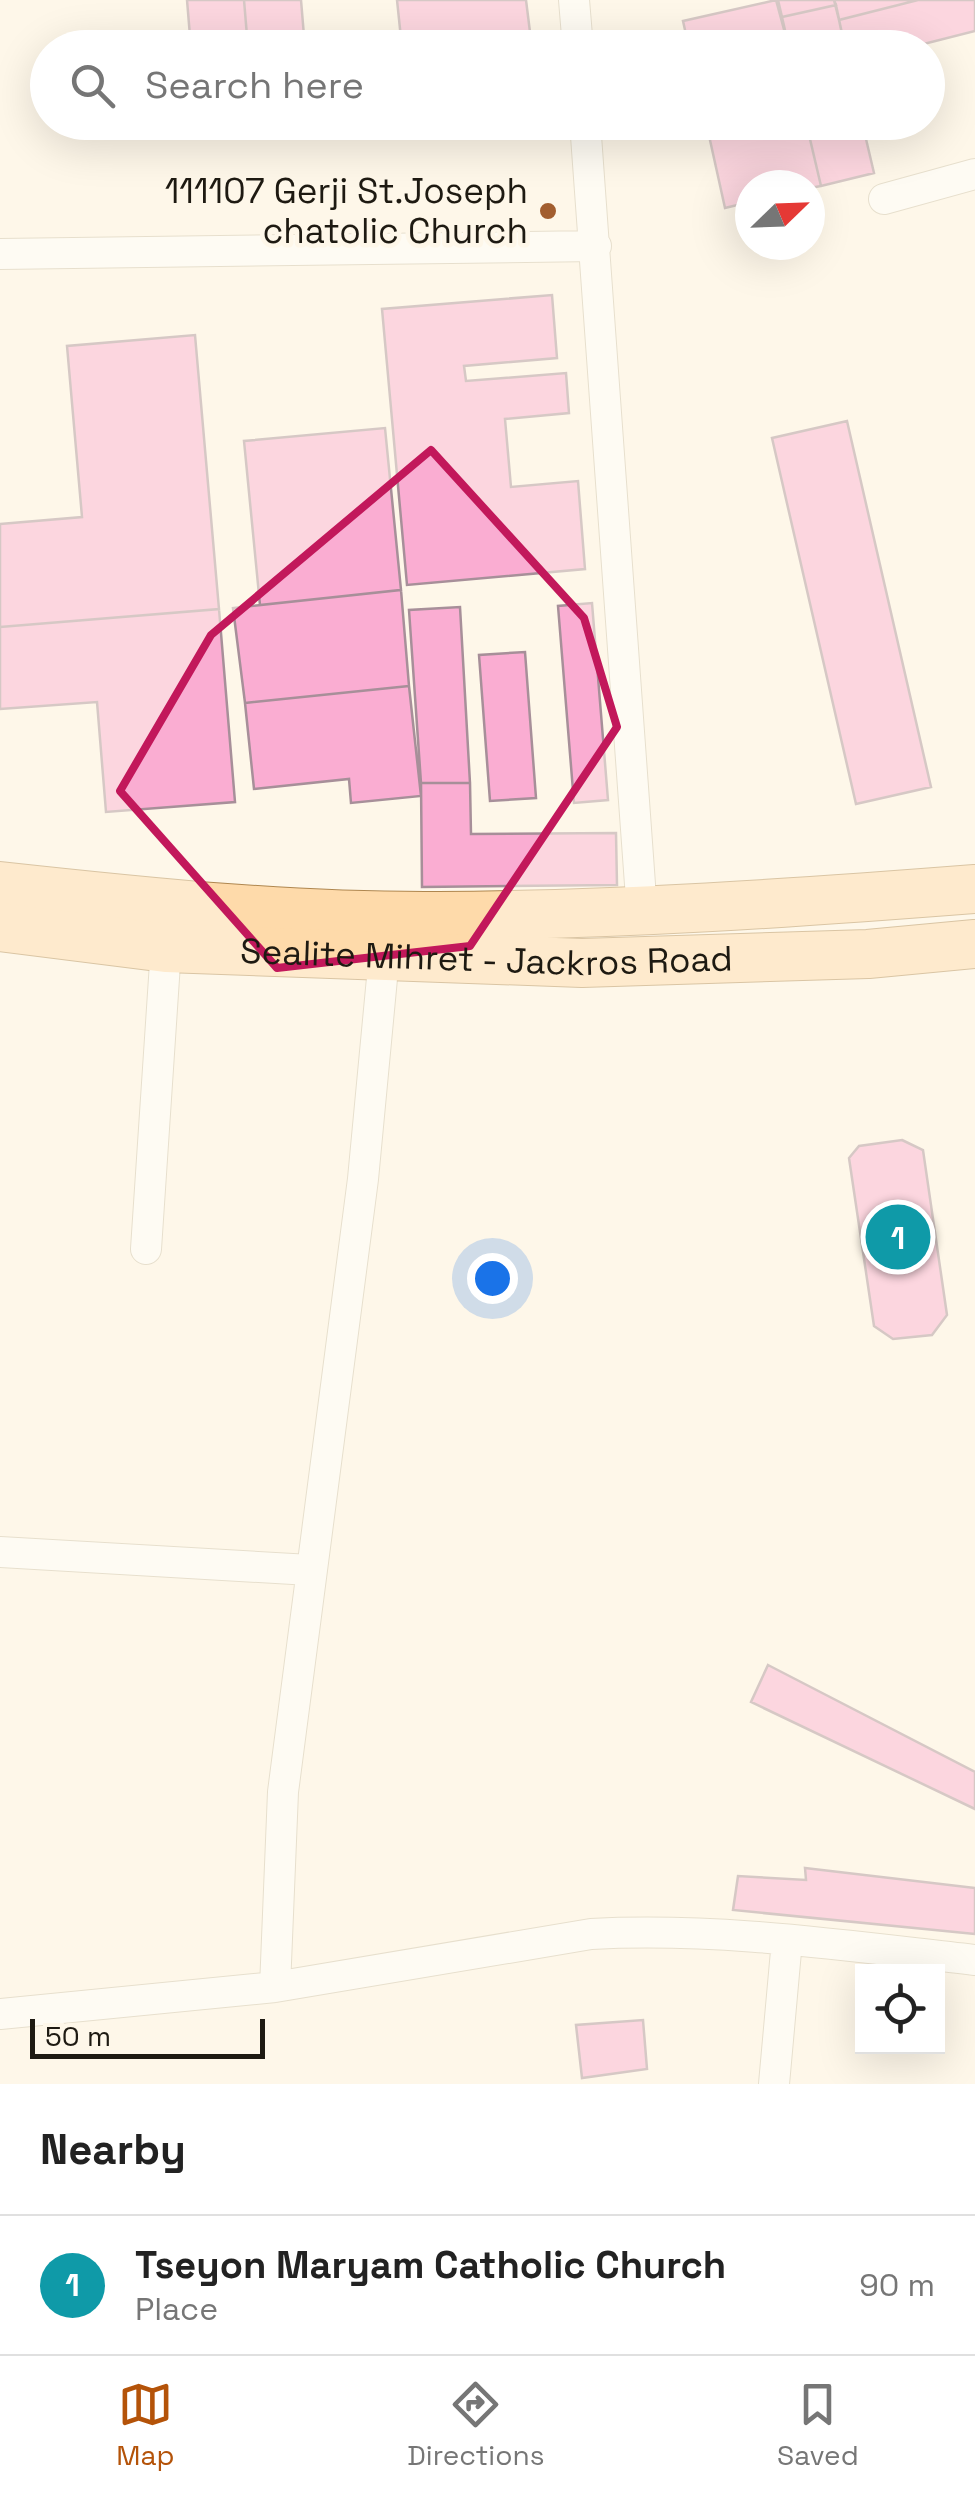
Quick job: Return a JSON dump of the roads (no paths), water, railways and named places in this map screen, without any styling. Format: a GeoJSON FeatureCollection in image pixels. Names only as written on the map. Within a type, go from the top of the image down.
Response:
{"type":"FeatureCollection","features":[{"type":"Feature","properties":{"kind":"main road"},"geometry":{"type":"LineString","coordinates":[[0,886],[231,910],[435,916],[642,912],[975,889]]}},
{"type":"Feature","properties":{"kind":"main road"},"geometry":{"type":"LineString","coordinates":[[863,898],[868,954]]}},
{"type":"Feature","properties":{"kind":"main road","name":"Sealite Mihret - Jackros Road"},"geometry":{"type":"LineString","coordinates":[[0,929],[166,948],[582,963],[868,954],[975,944]]}},
{"type":"Feature","properties":{"kind":"street"},"geometry":{"type":"LineString","coordinates":[[574,0],[576,30]]}},
{"type":"Feature","properties":{"kind":"street"},"geometry":{"type":"LineString","coordinates":[[587,140],[642,912]]}},
{"type":"Feature","properties":{"kind":"street"},"geometry":{"type":"LineString","coordinates":[[884,199],[975,174]]}},
{"type":"Feature","properties":{"kind":"street"},"geometry":{"type":"LineString","coordinates":[[0,254],[596,246]]}},
{"type":"Feature","properties":{"kind":"street"},"geometry":{"type":"LineString","coordinates":[[146,1249],[166,948]]}},
{"type":"Feature","properties":{"kind":"street"},"geometry":{"type":"LineString","coordinates":[[275,1987],[283,1792],[362,1180],[384,956]]}},
{"type":"Feature","properties":{"kind":"street"},"geometry":{"type":"LineString","coordinates":[[0,1552],[310,1570]]}},
{"type":"Feature","properties":{"kind":"street"},"geometry":{"type":"LineString","coordinates":[[0,2014],[275,1987],[591,1934],[632,1932],[787,1940],[975,1960]]}},
{"type":"Feature","properties":{"kind":"street"},"geometry":{"type":"LineString","coordinates":[[774,2084],[787,1940]]}},
{"type":"Feature","properties":{"kind":"place","name":"111107 Gerji St.Joseph chatolic Church"},"geometry":{"type":"Point","coordinates":[548,211]}},
{"type":"Feature","properties":{"kind":"place","name":"Tseyon Maryam Catholic Church"},"geometry":{"type":"Point","coordinates":[898,1237]}}]}
